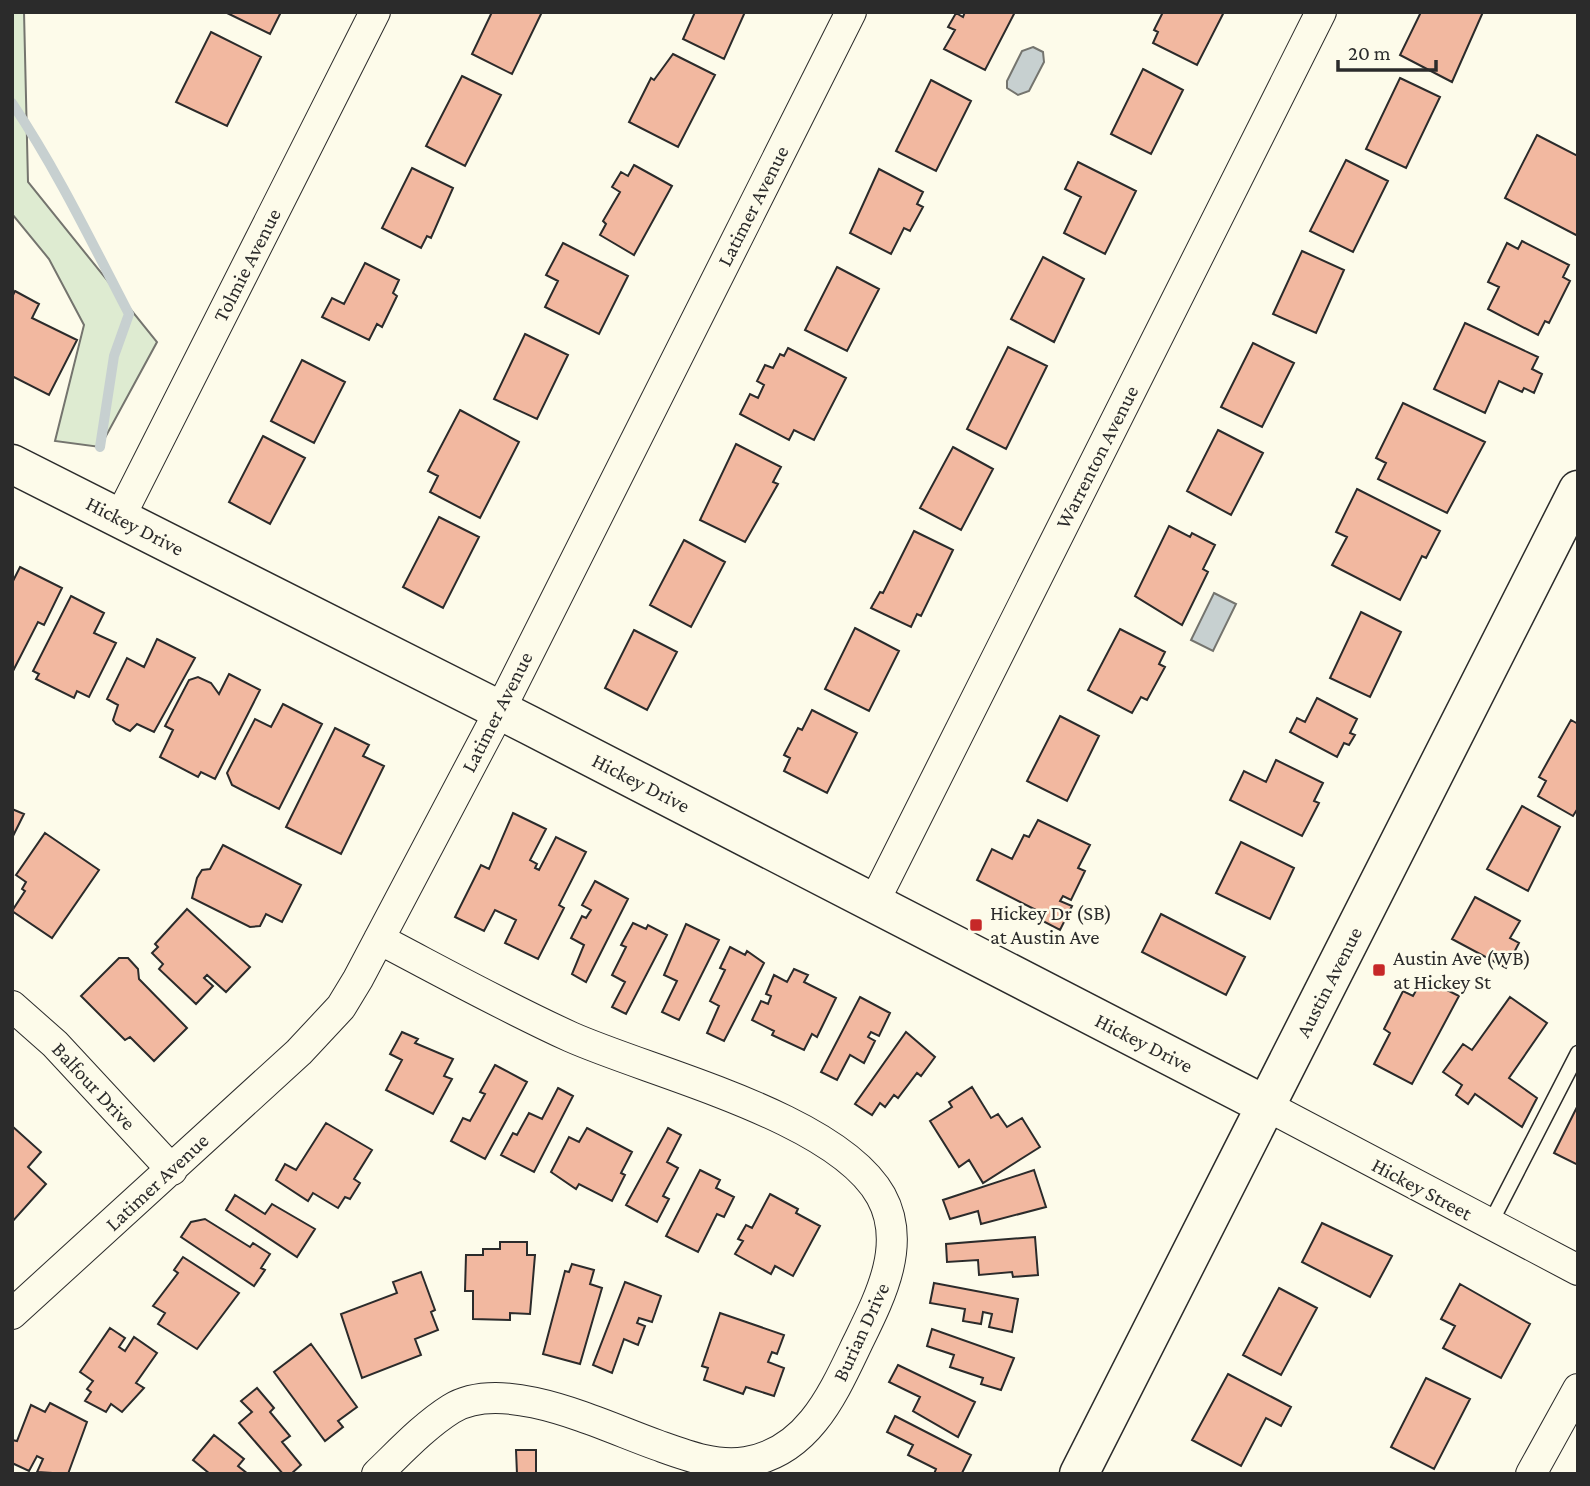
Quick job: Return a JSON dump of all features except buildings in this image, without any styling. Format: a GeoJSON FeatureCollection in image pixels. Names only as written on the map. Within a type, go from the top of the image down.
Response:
{"type":"FeatureCollection","features":[{"type":"Feature","properties":{"kind":"street","name":"Tolmie Avenue"},"geometry":{"type":"LineString","coordinates":[[119,519],[375,12]]}},
{"type":"Feature","properties":{"kind":"street","name":"Latimer Avenue"},"geometry":{"type":"LineString","coordinates":[[12,1314],[321,1031],[341,1007],[500,710],[851,12]]}},
{"type":"Feature","properties":{"kind":"street","name":"Warrenton Avenue"},"geometry":{"type":"LineString","coordinates":[[874,902],[1321,12]]}},
{"type":"Feature","properties":{"kind":"street","name":"Hickey Drive"},"geometry":{"type":"LineString","coordinates":[[12,464],[500,710],[1267,1106]]}},
{"type":"Feature","properties":{"kind":"street","name":"Austin Avenue"},"geometry":{"type":"LineString","coordinates":[[1079,1474],[1578,491]]}},
{"type":"Feature","properties":{"kind":"street","name":"Burian Drive"},"geometry":{"type":"LineString","coordinates":[[377,1474],[451,1409],[472,1400],[536,1402],[692,1457],[725,1464],[748,1462],[768,1455],[791,1443],[827,1405],[886,1284],[891,1253],[890,1223],[882,1197],[866,1174],[820,1141],[710,1088],[572,1037],[379,939]]}},
{"type":"Feature","properties":{"kind":"street","name":"Balfour Drive"},"geometry":{"type":"LineString","coordinates":[[12,1006],[55,1044],[172,1170]]}},
{"type":"Feature","properties":{"kind":"street","name":"Hickey Street"},"geometry":{"type":"LineString","coordinates":[[1267,1106],[1489,1226],[1578,1270]]}},
{"type":"Feature","properties":{"kind":"street"},"geometry":{"type":"LineString","coordinates":[[1531,1474],[1578,1389]]}},
{"type":"Feature","properties":{"kind":"lane"},"geometry":{"type":"LineString","coordinates":[[1489,1226],[1578,1053]]}},
{"type":"Feature","properties":{"kind":"green space"},"geometry":{"type":"Polygon","coordinates":[[[12,12],[24,12],[28,182],[157,342],[100,447],[55,441],[84,325],[49,259],[12,214],[12,12]]]}},
{"type":"Feature","properties":{"kind":"shaded area"},"geometry":{"type":"Polygon","coordinates":[[[1033,47],[1043,52],[1044,62],[1029,91],[1018,95],[1007,88],[1007,81],[1022,51],[1033,47]]]}},
{"type":"Feature","properties":{"kind":"shaded area"},"geometry":{"type":"Polygon","coordinates":[[[1214,593],[1236,604],[1213,651],[1191,640],[1214,593]]]}},
{"type":"Feature","properties":{"kind":"waterway"},"geometry":{"type":"LineString","coordinates":[[12,103],[59,180],[129,314],[114,356],[100,447]]}},
{"type":"Feature","properties":{"kind":"place","name":"Hickey Dr (SB) at Austin Ave"},"geometry":{"type":"Point","coordinates":[976,925]}},
{"type":"Feature","properties":{"kind":"place","name":"Austin Ave (WB) at Hickey St"},"geometry":{"type":"Point","coordinates":[1379,970]}}]}
